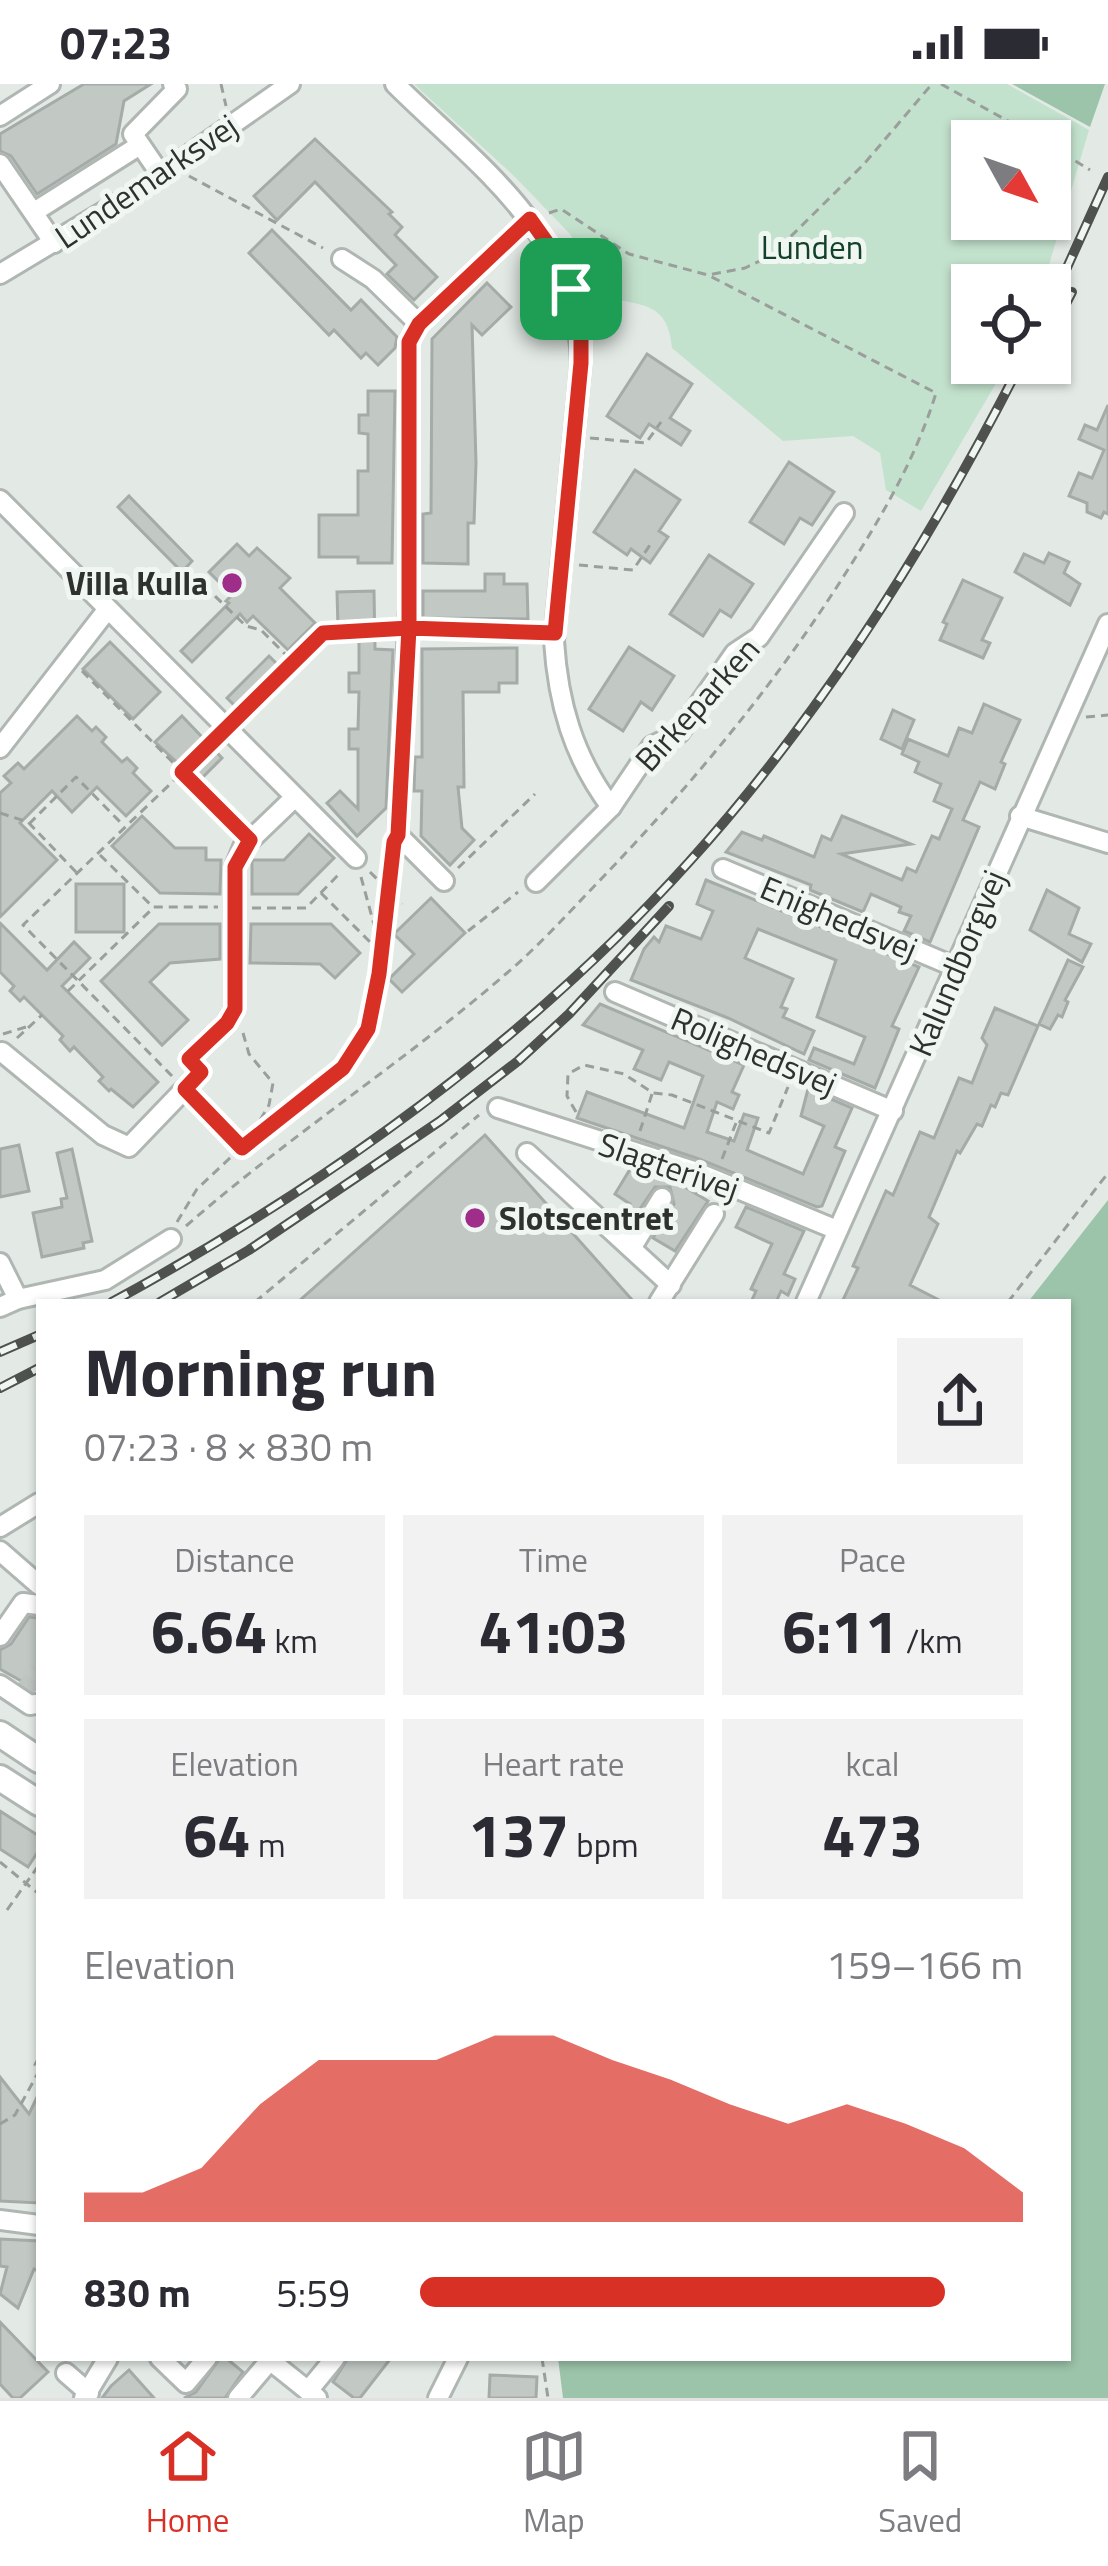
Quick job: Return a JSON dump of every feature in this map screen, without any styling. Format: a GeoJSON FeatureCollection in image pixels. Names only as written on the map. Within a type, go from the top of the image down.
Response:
{"type":"FeatureCollection","features":[{"type":"Feature","properties":{"kind":"main road"},"geometry":{"type":"LineString","coordinates":[[0,1734],[36,1758]]}},
{"type":"Feature","properties":{"kind":"main road"},"geometry":{"type":"LineString","coordinates":[[0,1778],[36,1801]]}},
{"type":"Feature","properties":{"kind":"street"},"geometry":{"type":"LineString","coordinates":[[0,116],[50,84]]}},
{"type":"Feature","properties":{"kind":"street"},"geometry":{"type":"LineString","coordinates":[[166,171],[133,134],[177,89],[173,84]]}},
{"type":"Feature","properties":{"kind":"street","name":"Lundemarksvej"},"geometry":{"type":"LineString","coordinates":[[0,274],[166,171],[290,84]]}},
{"type":"Feature","properties":{"kind":"street"},"geometry":{"type":"LineString","coordinates":[[395,84],[530,219],[571,289],[581,330],[555,633],[557,685],[585,766],[611,806]]}},
{"type":"Feature","properties":{"kind":"street"},"geometry":{"type":"LineString","coordinates":[[34,212],[140,146]]}},
{"type":"Feature","properties":{"kind":"street"},"geometry":{"type":"LineString","coordinates":[[0,164],[54,243]]}},
{"type":"Feature","properties":{"kind":"street"},"geometry":{"type":"LineString","coordinates":[[445,881],[398,835],[409,628],[409,342],[419,324],[530,219]]}},
{"type":"Feature","properties":{"kind":"street"},"geometry":{"type":"LineString","coordinates":[[343,259],[374,280],[419,324]]}},
{"type":"Feature","properties":{"kind":"street"},"geometry":{"type":"LineString","coordinates":[[0,500],[356,858]]}},
{"type":"Feature","properties":{"kind":"street","name":"Birkeparken"},"geometry":{"type":"LineString","coordinates":[[528,886],[611,806],[652,746],[679,733],[735,653],[759,638],[844,513]]}},
{"type":"Feature","properties":{"kind":"street"},"geometry":{"type":"LineString","coordinates":[[0,748],[107,610]]}},
{"type":"Feature","properties":{"kind":"street","name":"Kalundborgvej"},"geometry":{"type":"LineString","coordinates":[[807,1299],[1108,624]]}},
{"type":"Feature","properties":{"kind":"street"},"geometry":{"type":"LineString","coordinates":[[1,1044],[103,1135],[128,1147],[201,1072],[189,1059],[235,1009],[235,867],[250,840],[294,798]]}},
{"type":"Feature","properties":{"kind":"street"},"geometry":{"type":"LineString","coordinates":[[1020,816],[1108,843]]}},
{"type":"Feature","properties":{"kind":"street","name":"Enighedsvej"},"geometry":{"type":"LineString","coordinates":[[723,869],[955,967]]}},
{"type":"Feature","properties":{"kind":"street","name":"Rolighedsvej"},"geometry":{"type":"LineString","coordinates":[[615,992],[893,1111]]}},
{"type":"Feature","properties":{"kind":"street","name":"Slagterivej"},"geometry":{"type":"LineString","coordinates":[[498,1108],[713,1179],[837,1230]]}},
{"type":"Feature","properties":{"kind":"street"},"geometry":{"type":"LineString","coordinates":[[526,1153],[632,1247],[665,1293],[714,1214]]}},
{"type":"Feature","properties":{"kind":"street"},"geometry":{"type":"LineString","coordinates":[[632,1247],[662,1198]]}},
{"type":"Feature","properties":{"kind":"street"},"geometry":{"type":"LineString","coordinates":[[0,1263],[9,1303],[105,1280],[171,1239]]}},
{"type":"Feature","properties":{"kind":"street"},"geometry":{"type":"LineString","coordinates":[[0,1527],[36,1505]]}},
{"type":"Feature","properties":{"kind":"street"},"geometry":{"type":"LineString","coordinates":[[0,1551],[36,1584]]}},
{"type":"Feature","properties":{"kind":"street"},"geometry":{"type":"LineString","coordinates":[[0,1562],[36,1585]]}},
{"type":"Feature","properties":{"kind":"street"},"geometry":{"type":"LineString","coordinates":[[0,1636],[23,1603],[36,1605]]}},
{"type":"Feature","properties":{"kind":"street"},"geometry":{"type":"LineString","coordinates":[[0,2220],[36,2225]]}},
{"type":"Feature","properties":{"kind":"street"},"geometry":{"type":"LineString","coordinates":[[66,2373],[86,2395],[107,2361]]}},
{"type":"Feature","properties":{"kind":"street"},"geometry":{"type":"LineString","coordinates":[[163,2361],[186,2384],[205,2361]]}},
{"type":"Feature","properties":{"kind":"street"},"geometry":{"type":"LineString","coordinates":[[238,2398],[268,2361]]}},
{"type":"Feature","properties":{"kind":"street"},"geometry":{"type":"LineString","coordinates":[[272,2361],[312,2394],[333,2361]]}},
{"type":"Feature","properties":{"kind":"street"},"geometry":{"type":"LineString","coordinates":[[437,2398],[456,2361]]}},
{"type":"Feature","properties":{"kind":"path"},"geometry":{"type":"LineString","coordinates":[[530,219],[561,209],[629,254],[708,275],[745,268],[772,255],[864,164],[932,84]]}},
{"type":"Feature","properties":{"kind":"path"},"geometry":{"type":"LineString","coordinates":[[941,84],[1006,120]]}},
{"type":"Feature","properties":{"kind":"path"},"geometry":{"type":"LineString","coordinates":[[1071,158],[1090,170]]}},
{"type":"Feature","properties":{"kind":"path"},"geometry":{"type":"LineString","coordinates":[[166,171],[343,259]]}},
{"type":"Feature","properties":{"kind":"path"},"geometry":{"type":"LineString","coordinates":[[575,436],[646,443],[661,422]]}},
{"type":"Feature","properties":{"kind":"path"},"geometry":{"type":"LineString","coordinates":[[561,564],[633,570],[652,542]]}},
{"type":"Feature","properties":{"kind":"path"},"geometry":{"type":"LineString","coordinates":[[179,575],[192,574],[246,626],[261,629],[293,663]]}},
{"type":"Feature","properties":{"kind":"path"},"geometry":{"type":"LineString","coordinates":[[242,1148],[23,925],[323,633],[409,628],[555,633]]}},
{"type":"Feature","properties":{"kind":"path"},"geometry":{"type":"LineString","coordinates":[[69,659],[250,840]]}},
{"type":"Feature","properties":{"kind":"path"},"geometry":{"type":"LineString","coordinates":[[29,824],[76,777],[125,827]]}},
{"type":"Feature","properties":{"kind":"path"},"geometry":{"type":"LineString","coordinates":[[445,881],[535,794]]}},
{"type":"Feature","properties":{"kind":"path"},"geometry":{"type":"LineString","coordinates":[[0,813],[29,824],[77,874]]}},
{"type":"Feature","properties":{"kind":"path"},"geometry":{"type":"LineString","coordinates":[[248,1141],[343,1068],[358,1048],[374,1008],[398,835]]}},
{"type":"Feature","properties":{"kind":"path"},"geometry":{"type":"LineString","coordinates":[[356,858],[402,904]]}},
{"type":"Feature","properties":{"kind":"path"},"geometry":{"type":"LineString","coordinates":[[356,858],[379,949]]}},
{"type":"Feature","properties":{"kind":"path"},"geometry":{"type":"LineString","coordinates":[[468,931],[528,886]]}},
{"type":"Feature","properties":{"kind":"path"},"geometry":{"type":"LineString","coordinates":[[321,893],[379,949]]}},
{"type":"Feature","properties":{"kind":"path"},"geometry":{"type":"LineString","coordinates":[[68,991],[153,907]]}},
{"type":"Feature","properties":{"kind":"path"},"geometry":{"type":"LineString","coordinates":[[1,1044],[42,1015]]}},
{"type":"Feature","properties":{"kind":"path"},"geometry":{"type":"LineString","coordinates":[[1,1044],[30,1025]]}},
{"type":"Feature","properties":{"kind":"path"},"geometry":{"type":"LineString","coordinates":[[171,1239],[182,1210],[197,1189],[242,1148],[269,1106],[273,1083],[249,1054],[243,1041],[244,1025]]}},
{"type":"Feature","properties":{"kind":"path"},"geometry":{"type":"LineString","coordinates":[[569,1131],[576,1111],[565,1083],[575,1068],[584,1065],[624,1074],[653,1093],[672,1095],[769,1133],[796,1069]]}},
{"type":"Feature","properties":{"kind":"path"},"geometry":{"type":"LineString","coordinates":[[633,1151],[653,1093]]}},
{"type":"Feature","properties":{"kind":"path"},"geometry":{"type":"LineString","coordinates":[[259,1299],[478,1116],[498,1108]]}},
{"type":"Feature","properties":{"kind":"path"},"geometry":{"type":"LineString","coordinates":[[713,1179],[737,1122]]}},
{"type":"Feature","properties":{"kind":"path"},"geometry":{"type":"LineString","coordinates":[[1010,1299],[1108,1173]]}},
{"type":"Feature","properties":{"kind":"path"},"geometry":{"type":"LineString","coordinates":[[0,1862],[36,1891]]}},
{"type":"Feature","properties":{"kind":"path"},"geometry":{"type":"LineString","coordinates":[[7,1910],[36,1869]]}},
{"type":"Feature","properties":{"kind":"path"},"geometry":{"type":"LineString","coordinates":[[0,2124],[15,2115],[36,2075]]}},
{"type":"Feature","properties":{"kind":"path"},"geometry":{"type":"LineString","coordinates":[[542,2361],[548,2398]]}},
{"type":"Feature","properties":{"kind":"green space","name":"Lunden"},"geometry":{"type":"Polygon","coordinates":[[[414,84],[1007,84],[1089,130],[1071,191],[1071,120],[951,120],[951,240],[1056,240],[1049,264],[951,264],[951,384],[996,384],[921,511],[886,490],[880,453],[853,436],[783,441],[672,348],[659,314],[604,297],[570,234],[414,84]]]}},
{"type":"Feature","properties":{"kind":"shaded area"},"geometry":{"type":"Polygon","coordinates":[[[1012,84],[1105,84],[1090,127],[1012,84]]]}},
{"type":"Feature","properties":{"kind":"shaded area"},"geometry":{"type":"Polygon","coordinates":[[[1108,1200],[1108,2398],[563,2398],[558,2361],[1071,2361],[1071,1299],[1030,1299],[1108,1200]]]}},
{"type":"Feature","properties":{"kind":"building"},"geometry":{"type":"Polygon","coordinates":[[[84,84],[151,84],[124,101],[116,144],[37,194],[11,156],[0,151],[0,134],[84,84]]]}},
{"type":"Feature","properties":{"kind":"building"},"geometry":{"type":"Polygon","coordinates":[[[315,139],[392,212],[389,214],[402,227],[395,235],[437,277],[414,300],[387,274],[396,265],[315,182],[277,220],[254,196],[315,139]]]}},
{"type":"Feature","properties":{"kind":"building"},"geometry":{"type":"Polygon","coordinates":[[[272,230],[351,310],[361,300],[397,337],[395,348],[378,365],[366,353],[361,358],[334,330],[329,335],[249,253],[272,230]]]}},
{"type":"Feature","properties":{"kind":"building"},"geometry":{"type":"Polygon","coordinates":[[[487,283],[511,307],[482,335],[472,325],[476,463],[468,564],[423,563],[423,514],[431,513],[432,339],[487,283]]]}},
{"type":"Feature","properties":{"kind":"building"},"geometry":{"type":"Polygon","coordinates":[[[647,354],[692,384],[670,418],[690,431],[681,445],[649,424],[640,438],[607,416],[647,354]]]}},
{"type":"Feature","properties":{"kind":"building"},"geometry":{"type":"Polygon","coordinates":[[[368,391],[395,391],[392,563],[319,557],[319,515],[358,515],[358,471],[368,471],[368,434],[359,433],[359,415],[368,415],[368,391]]]}},
{"type":"Feature","properties":{"kind":"building"},"geometry":{"type":"Polygon","coordinates":[[[1108,405],[1108,514],[1104,512],[1101,518],[1087,512],[1087,503],[1069,496],[1079,473],[1092,478],[1104,450],[1079,439],[1085,425],[1097,430],[1108,405]]]}},
{"type":"Feature","properties":{"kind":"building"},"geometry":{"type":"Polygon","coordinates":[[[789,462],[834,492],[812,525],[800,518],[784,544],[750,522],[789,462]]]}},
{"type":"Feature","properties":{"kind":"building"},"geometry":{"type":"Polygon","coordinates":[[[635,470],[680,500],[659,531],[668,537],[650,563],[631,549],[627,555],[594,532],[635,470]]]}},
{"type":"Feature","properties":{"kind":"building"},"geometry":{"type":"Polygon","coordinates":[[[129,496],[192,561],[182,572],[118,507],[129,496]]]}},
{"type":"Feature","properties":{"kind":"building"},"geometry":{"type":"Polygon","coordinates":[[[237,544],[249,556],[257,548],[290,578],[280,588],[315,623],[288,650],[253,616],[247,622],[240,614],[192,662],[181,651],[232,595],[209,572],[237,544]]]}},
{"type":"Feature","properties":{"kind":"building"},"geometry":{"type":"Polygon","coordinates":[[[1049,553],[1069,562],[1064,573],[1080,584],[1070,605],[1015,572],[1024,554],[1044,563],[1049,553]]]}},
{"type":"Feature","properties":{"kind":"building"},"geometry":{"type":"Polygon","coordinates":[[[709,555],[753,584],[731,617],[720,610],[703,636],[670,614],[709,555]]]}},
{"type":"Feature","properties":{"kind":"building"},"geometry":{"type":"Polygon","coordinates":[[[485,574],[504,574],[504,584],[527,584],[528,619],[423,618],[423,591],[485,591],[485,574]]]}},
{"type":"Feature","properties":{"kind":"building"},"geometry":{"type":"Polygon","coordinates":[[[963,580],[1002,598],[982,640],[990,643],[983,658],[940,640],[947,624],[943,622],[963,580]]]}},
{"type":"Feature","properties":{"kind":"building"},"geometry":{"type":"Polygon","coordinates":[[[374,591],[375,649],[393,650],[386,808],[357,836],[327,803],[340,791],[358,809],[358,749],[349,749],[349,729],[358,729],[359,692],[349,692],[349,673],[359,673],[359,628],[338,628],[337,592],[374,591]]]}},
{"type":"Feature","properties":{"kind":"building"},"geometry":{"type":"Polygon","coordinates":[[[110,642],[160,692],[133,719],[83,669],[110,642]]]}},
{"type":"Feature","properties":{"kind":"building"},"geometry":{"type":"Polygon","coordinates":[[[629,647],[674,676],[652,710],[641,702],[623,731],[589,709],[629,647]]]}},
{"type":"Feature","properties":{"kind":"building"},"geometry":{"type":"Polygon","coordinates":[[[517,648],[517,683],[499,683],[499,692],[463,692],[464,787],[458,787],[462,828],[474,840],[450,865],[421,836],[422,791],[414,791],[415,757],[422,757],[422,649],[517,648]]]}},
{"type":"Feature","properties":{"kind":"building"},"geometry":{"type":"Polygon","coordinates":[[[269,656],[281,668],[239,710],[227,698],[269,656]]]}},
{"type":"Feature","properties":{"kind":"building"},"geometry":{"type":"Polygon","coordinates":[[[984,704],[1020,720],[995,789],[980,782],[963,820],[979,827],[930,942],[904,931],[911,916],[899,912],[901,907],[871,894],[863,912],[810,890],[811,885],[726,852],[742,832],[814,857],[822,836],[831,840],[842,816],[911,844],[841,854],[902,880],[907,868],[916,872],[932,836],[939,839],[952,809],[934,801],[941,784],[915,772],[919,762],[902,754],[908,739],[948,756],[959,728],[972,733],[984,704]]]}},
{"type":"Feature","properties":{"kind":"building"},"geometry":{"type":"Polygon","coordinates":[[[893,710],[914,720],[902,749],[881,739],[893,710]]]}},
{"type":"Feature","properties":{"kind":"building"},"geometry":{"type":"Polygon","coordinates":[[[77,716],[106,737],[102,742],[122,762],[127,758],[137,768],[133,773],[151,791],[126,816],[97,787],[72,812],[52,791],[20,823],[57,860],[0,917],[0,793],[11,783],[4,776],[18,763],[24,769],[77,716]]]}},
{"type":"Feature","properties":{"kind":"building"},"geometry":{"type":"Polygon","coordinates":[[[182,716],[222,758],[198,782],[155,742],[182,716]]]}},
{"type":"Feature","properties":{"kind":"building"},"geometry":{"type":"Polygon","coordinates":[[[142,816],[175,848],[206,848],[206,860],[221,860],[220,894],[160,893],[112,846],[142,816]]]}},
{"type":"Feature","properties":{"kind":"building"},"geometry":{"type":"Polygon","coordinates":[[[309,834],[334,858],[298,894],[252,894],[252,860],[284,860],[309,834]]]}},
{"type":"Feature","properties":{"kind":"building"},"geometry":{"type":"Polygon","coordinates":[[[706,880],[919,967],[892,1026],[899,1029],[875,1088],[809,1060],[814,1048],[854,1064],[865,1037],[817,1017],[836,960],[758,929],[745,958],[793,979],[781,1007],[787,1009],[783,1017],[814,1031],[804,1054],[631,980],[644,949],[654,937],[659,942],[666,926],[701,939],[713,911],[697,904],[706,880]]]}},
{"type":"Feature","properties":{"kind":"building"},"geometry":{"type":"Polygon","coordinates":[[[76,884],[124,884],[124,932],[76,932],[76,884]]]}},
{"type":"Feature","properties":{"kind":"building"},"geometry":{"type":"Polygon","coordinates":[[[1047,890],[1079,908],[1069,934],[1091,944],[1082,962],[1030,930],[1047,890]]]}},
{"type":"Feature","properties":{"kind":"building"},"geometry":{"type":"Polygon","coordinates":[[[431,898],[465,933],[402,992],[389,979],[414,954],[394,934],[431,898]]]}},
{"type":"Feature","properties":{"kind":"building"},"geometry":{"type":"Polygon","coordinates":[[[0,923],[47,970],[74,942],[90,958],[62,986],[158,1082],[133,1107],[99,1081],[103,1077],[74,1047],[70,1051],[60,1040],[63,1036],[24,997],[20,1001],[10,991],[14,986],[0,972],[0,923]]]}},
{"type":"Feature","properties":{"kind":"building"},"geometry":{"type":"Polygon","coordinates":[[[159,924],[220,924],[220,959],[170,963],[150,982],[188,1020],[162,1045],[101,981],[159,924]]]}},
{"type":"Feature","properties":{"kind":"building"},"geometry":{"type":"Polygon","coordinates":[[[251,924],[331,924],[360,953],[335,978],[320,964],[250,963],[251,924]]]}},
{"type":"Feature","properties":{"kind":"building"},"geometry":{"type":"Polygon","coordinates":[[[1068,960],[1083,967],[1065,1000],[1062,1017],[1058,1015],[1050,1029],[1039,1024],[1068,960]]]}},
{"type":"Feature","properties":{"kind":"building"},"geometry":{"type":"Polygon","coordinates":[[[600,1004],[744,1065],[732,1092],[739,1095],[733,1109],[717,1102],[707,1132],[734,1141],[744,1114],[758,1118],[747,1150],[803,1174],[824,1126],[801,1116],[808,1089],[852,1108],[835,1147],[845,1151],[822,1206],[577,1118],[587,1092],[684,1128],[703,1076],[669,1062],[661,1080],[634,1069],[643,1050],[583,1025],[600,1004]]]}},
{"type":"Feature","properties":{"kind":"building"},"geometry":{"type":"Polygon","coordinates":[[[995,1008],[1038,1026],[1008,1095],[1001,1093],[982,1126],[977,1124],[960,1153],[957,1151],[929,1217],[938,1224],[910,1285],[937,1299],[843,1299],[886,1191],[893,1195],[920,1132],[934,1138],[959,1078],[972,1083],[987,1045],[982,1038],[995,1008]]]}},
{"type":"Feature","properties":{"kind":"building","name":"Slotscentret"},"geometry":{"type":"Polygon","coordinates":[[[485,1135],[631,1299],[301,1299],[485,1135]]]}},
{"type":"Feature","properties":{"kind":"building"},"geometry":{"type":"Polygon","coordinates":[[[19,1145],[29,1191],[0,1197],[0,1149],[19,1145]]]}},
{"type":"Feature","properties":{"kind":"building"},"geometry":{"type":"Polygon","coordinates":[[[72,1149],[92,1241],[83,1243],[84,1248],[42,1257],[33,1213],[62,1207],[61,1199],[67,1198],[57,1153],[72,1149]]]}},
{"type":"Feature","properties":{"kind":"building"},"geometry":{"type":"Polygon","coordinates":[[[632,1166],[686,1183],[685,1187],[708,1201],[675,1251],[653,1238],[674,1204],[670,1187],[655,1187],[635,1216],[626,1211],[630,1204],[615,1194],[632,1166]]]}},
{"type":"Feature","properties":{"kind":"building"},"geometry":{"type":"Polygon","coordinates":[[[746,1207],[804,1231],[784,1274],[795,1279],[788,1295],[781,1291],[777,1299],[752,1299],[756,1291],[751,1289],[772,1244],[736,1227],[746,1207]]]}},
{"type":"Feature","properties":{"kind":"building"},"geometry":{"type":"Polygon","coordinates":[[[29,1617],[36,1618],[36,1689],[0,1669],[0,1650],[11,1644],[29,1617]]]}},
{"type":"Feature","properties":{"kind":"building"},"geometry":{"type":"Polygon","coordinates":[[[0,1811],[36,1834],[36,1855],[28,1867],[0,1849],[0,1811]]]}},
{"type":"Feature","properties":{"kind":"building"},"geometry":{"type":"Polygon","coordinates":[[[0,2077],[29,2114],[36,2099],[36,2203],[0,2201],[0,2077]]]}},
{"type":"Feature","properties":{"kind":"building"},"geometry":{"type":"Polygon","coordinates":[[[0,2239],[36,2241],[36,2270],[18,2308],[0,2294],[7,2267],[0,2266],[0,2239]]]}},
{"type":"Feature","properties":{"kind":"building"},"geometry":{"type":"Polygon","coordinates":[[[0,2322],[48,2372],[20,2398],[13,2398],[0,2384],[0,2322]]]}},
{"type":"Feature","properties":{"kind":"building"},"geometry":{"type":"Polygon","coordinates":[[[218,2361],[230,2361],[243,2372],[225,2398],[184,2398],[196,2392],[218,2361]]]}},
{"type":"Feature","properties":{"kind":"building"},"geometry":{"type":"Polygon","coordinates":[[[346,2361],[389,2361],[360,2398],[333,2382],[346,2361]]]}},
{"type":"Feature","properties":{"kind":"building"},"geometry":{"type":"Polygon","coordinates":[[[129,2370],[154,2398],[102,2398],[111,2386],[129,2370]]]}},
{"type":"Feature","properties":{"kind":"building"},"geometry":{"type":"Polygon","coordinates":[[[490,2375],[537,2377],[536,2398],[489,2398],[490,2375]]]}},
{"type":"Feature","properties":{"kind":"tunnel"},"geometry":{"type":"LineString","coordinates":[[22,1694],[36,1674]]}},
{"type":"Feature","properties":{"kind":"railway"},"geometry":{"type":"LineString","coordinates":[[1069,264],[1108,177]]}},
{"type":"Feature","properties":{"kind":"railway"},"geometry":{"type":"LineString","coordinates":[[117,1299],[345,1160],[491,1050],[626,928],[738,806],[829,686],[950,495],[1010,384]]}},
{"type":"Feature","properties":{"kind":"railway"},"geometry":{"type":"LineString","coordinates":[[165,1299],[249,1250],[440,1121],[518,1061],[569,1014],[669,906]]}},
{"type":"Feature","properties":{"kind":"railway"},"geometry":{"type":"LineString","coordinates":[[0,1352],[36,1336]]}},
{"type":"Feature","properties":{"kind":"railway"},"geometry":{"type":"LineString","coordinates":[[0,1388],[36,1370]]}},
{"type":"Feature","properties":{"kind":"place","name":"Villa Kulla"},"geometry":{"type":"Point","coordinates":[232,583]}},
{"type":"Feature","properties":{"kind":"place","name":"Slotscentret"},"geometry":{"type":"Point","coordinates":[475,1218]}},
{"type":"Feature","properties":{"kind":"route"},"geometry":{"type":"LineString","coordinates":[[571,289],[530,219],[419,324],[409,342],[409,628],[398,835],[374,1008],[368,1029],[343,1068],[242,1148],[185,1089],[201,1072],[189,1059],[235,1009],[235,867],[250,840],[182,772],[323,633],[409,628],[555,633],[581,363],[581,330],[571,289]]}}]}
